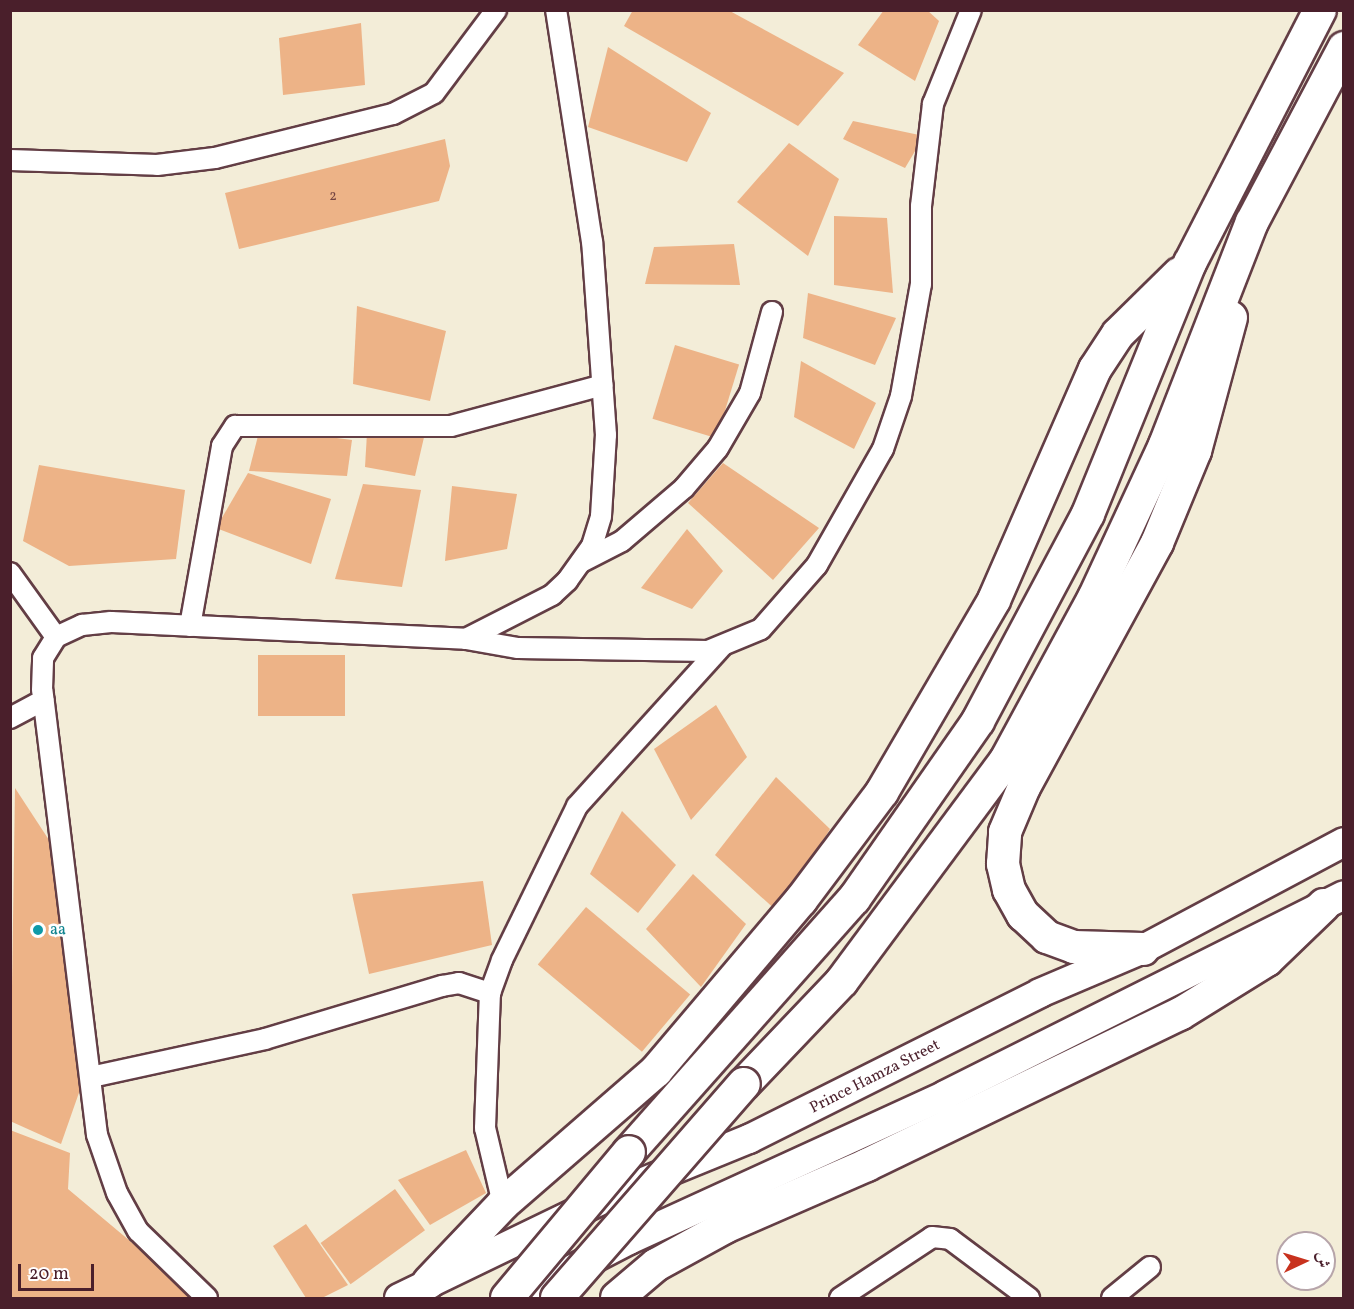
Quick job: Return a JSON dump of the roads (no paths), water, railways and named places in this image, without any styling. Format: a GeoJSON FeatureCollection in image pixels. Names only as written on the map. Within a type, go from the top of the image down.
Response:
{"type":"FeatureCollection","features":[{"type":"Feature","properties":{"kind":"main road"},"geometry":{"type":"LineString","coordinates":[[507,1299],[629,1152],[854,899],[978,721],[1088,514],[1190,263],[1320,10]]}},
{"type":"Feature","properties":{"kind":"main road"},"geometry":{"type":"LineString","coordinates":[[557,1299],[744,1084],[842,981],[1006,760],[1094,598],[1165,445],[1252,222],[1344,48]]}},
{"type":"Feature","properties":{"kind":"main road"},"geometry":{"type":"LineString","coordinates":[[1143,949],[1074,947],[1047,937],[1023,915],[1009,890],[1003,864],[1005,832],[1024,787],[1158,543],[1219,375],[1252,222]]}},
{"type":"Feature","properties":{"kind":"main road"},"geometry":{"type":"LineString","coordinates":[[429,1282],[503,1204],[656,1071],[801,900],[882,792],[993,600],[1095,369],[1119,334],[1190,263]]}},
{"type":"Feature","properties":{"kind":"main road","name":"Prince Hamza Street"},"geometry":{"type":"LineString","coordinates":[[399,1299],[429,1282],[614,1194],[749,1139],[1040,993],[1143,949],[1344,842]]}},
{"type":"Feature","properties":{"kind":"main road"},"geometry":{"type":"LineString","coordinates":[[517,1299],[628,1240],[945,1095],[1334,900]]}},
{"type":"Feature","properties":{"kind":"main road"},"geometry":{"type":"LineString","coordinates":[[617,1299],[656,1265],[725,1227],[867,1165],[1180,1014],[1267,960],[1334,900]]}},
{"type":"Feature","properties":{"kind":"street"},"geometry":{"type":"LineString","coordinates":[[10,160],[157,165],[215,158],[393,114],[434,93],[496,10]]}},
{"type":"Feature","properties":{"kind":"street"},"geometry":{"type":"LineString","coordinates":[[466,639],[552,596],[580,562],[602,516],[603,385],[592,242],[555,10]]}},
{"type":"Feature","properties":{"kind":"street"},"geometry":{"type":"LineString","coordinates":[[503,1204],[485,1128],[490,993],[526,905],[577,806],[721,647],[761,629],[790,598],[836,536],[883,449],[911,352],[933,104],[971,10]]}},
{"type":"Feature","properties":{"kind":"street"},"geometry":{"type":"LineString","coordinates":[[580,562],[622,541],[684,488],[718,448],[750,393],[772,312]]}},
{"type":"Feature","properties":{"kind":"street"},"geometry":{"type":"LineString","coordinates":[[190,626],[222,446],[235,426],[451,426],[603,385]]}},
{"type":"Feature","properties":{"kind":"street"},"geometry":{"type":"LineString","coordinates":[[10,573],[56,637]]}},
{"type":"Feature","properties":{"kind":"street"},"geometry":{"type":"LineString","coordinates":[[207,1299],[160,1257],[117,1193],[97,1135],[44,700],[43,658],[56,637],[82,626],[111,622],[466,639],[518,648],[721,647]]}},
{"type":"Feature","properties":{"kind":"street"},"geometry":{"type":"LineString","coordinates":[[10,718],[44,700]]}},
{"type":"Feature","properties":{"kind":"street"},"geometry":{"type":"LineString","coordinates":[[91,1077],[265,1039],[442,986],[459,983],[490,993]]}},
{"type":"Feature","properties":{"kind":"street"},"geometry":{"type":"LineString","coordinates":[[840,1299],[932,1237],[950,1239],[1029,1299]]}},
{"type":"Feature","properties":{"kind":"street"},"geometry":{"type":"LineString","coordinates":[[1112,1299],[1150,1267]]}},
{"type":"Feature","properties":{"kind":"place","name":"aa"},"geometry":{"type":"Point","coordinates":[38,930]}}]}
